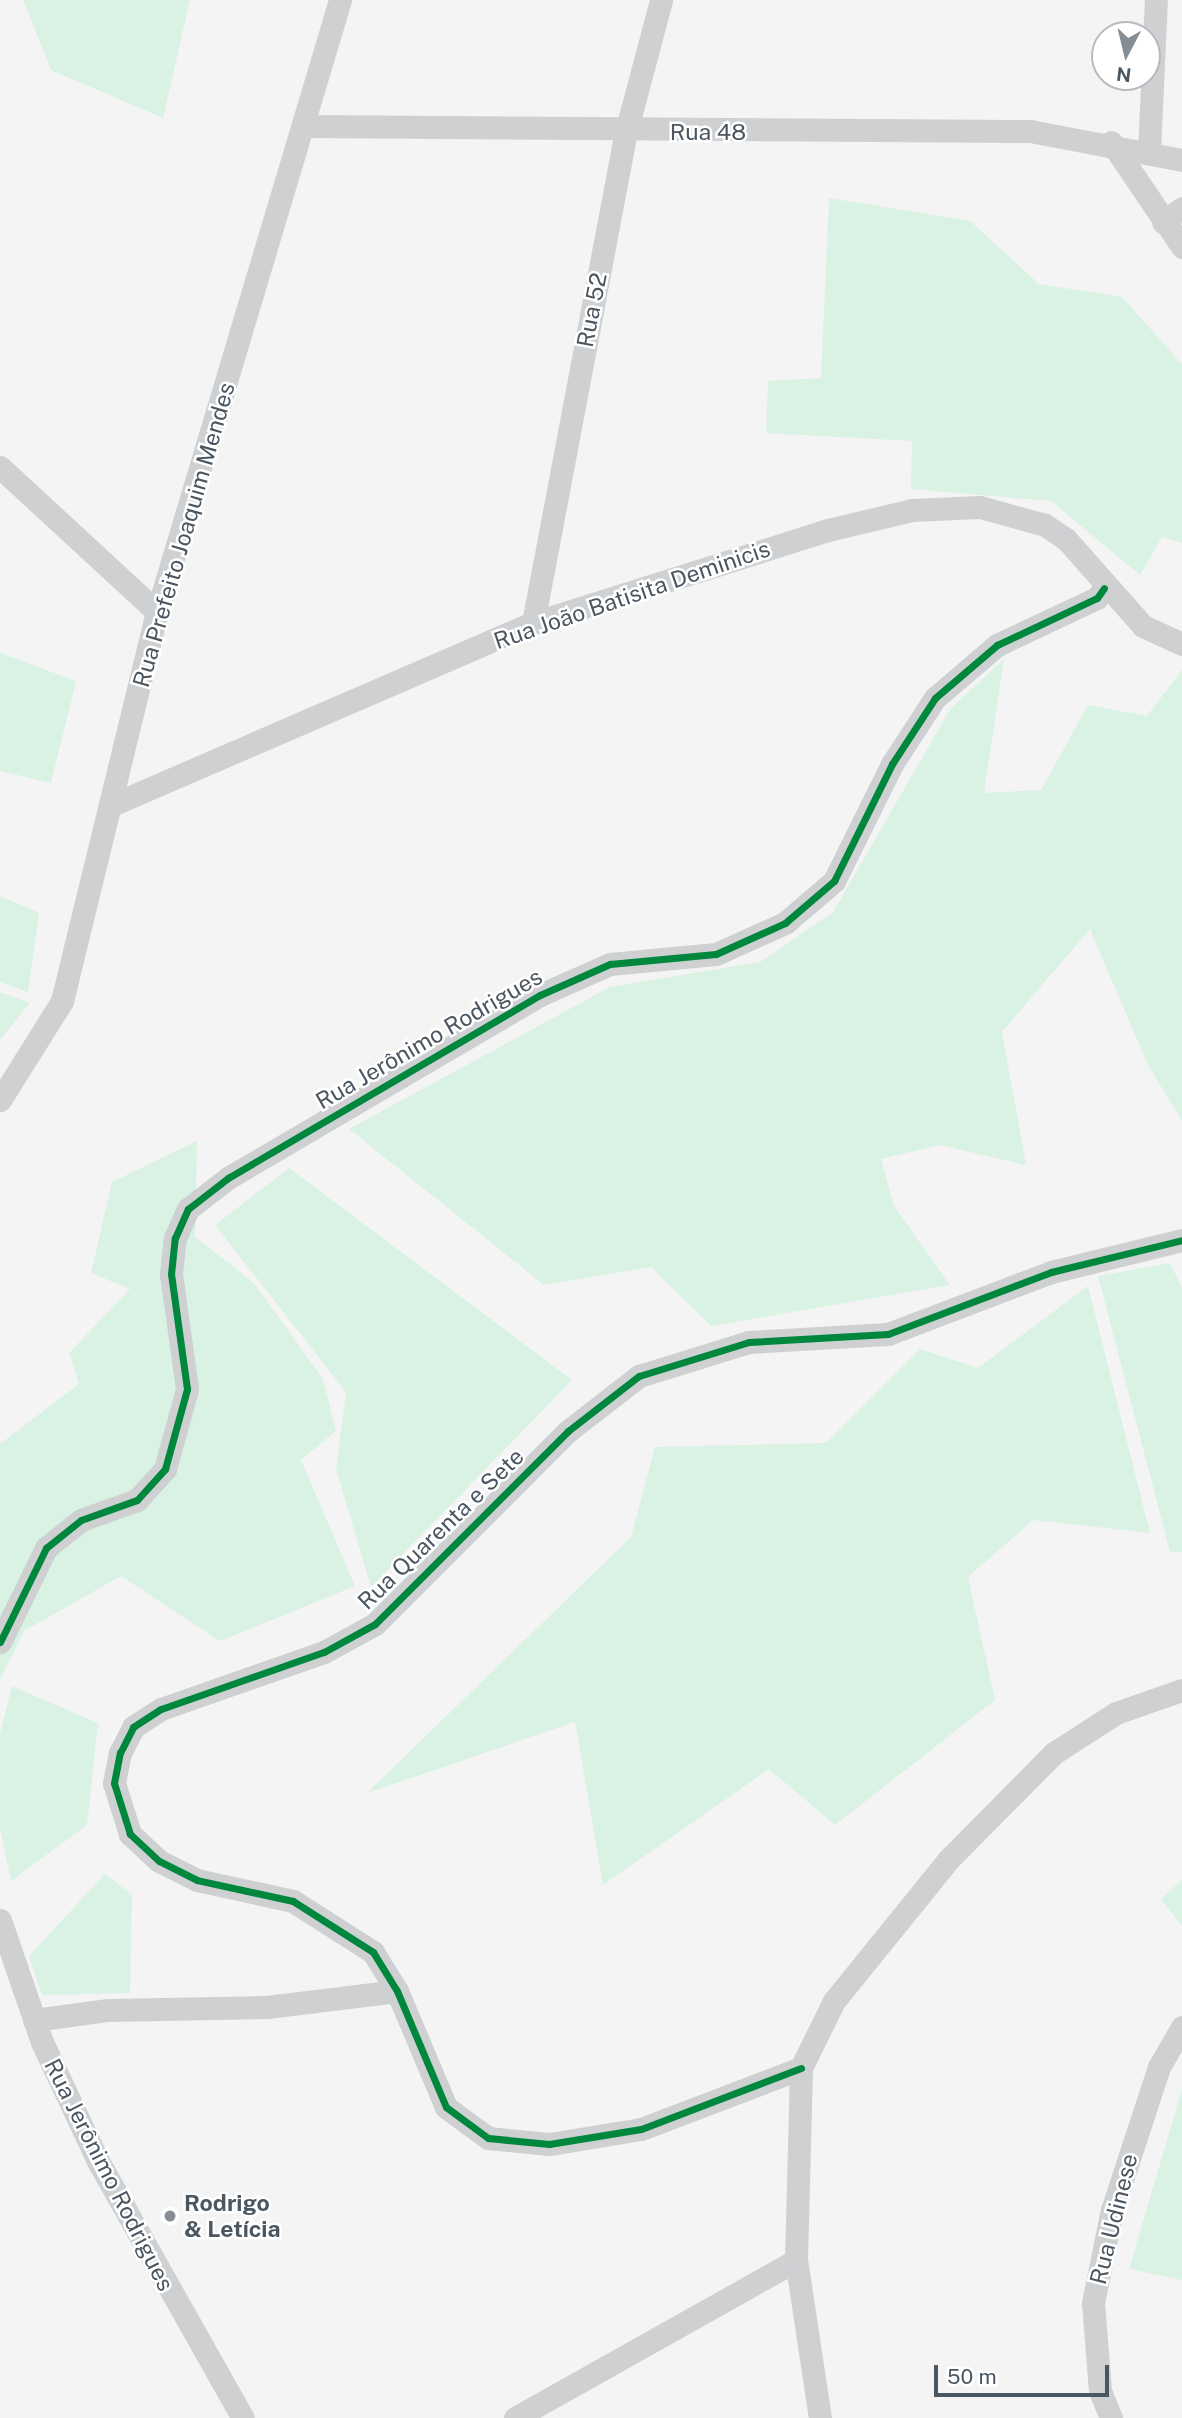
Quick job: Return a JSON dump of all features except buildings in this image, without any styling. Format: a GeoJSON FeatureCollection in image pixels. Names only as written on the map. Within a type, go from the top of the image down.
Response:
{"type":"FeatureCollection","features":[{"type":"Feature","properties":{"kind":"street","name":"Rua Prefeito Joaquim Mendes"},"geometry":{"type":"LineString","coordinates":[[0,1100],[62,1001],[114,804],[157,612],[305,126],[340,0]]}},
{"type":"Feature","properties":{"kind":"street","name":"Rua 52"},"geometry":{"type":"LineString","coordinates":[[533,623],[626,132],[661,0]]}},
{"type":"Feature","properties":{"kind":"street"},"geometry":{"type":"LineString","coordinates":[[1149,152],[1156,0]]}},
{"type":"Feature","properties":{"kind":"street","name":"Rua 48"},"geometry":{"type":"LineString","coordinates":[[305,126],[626,132],[1030,131],[1111,142],[1182,160]]}},
{"type":"Feature","properties":{"kind":"street"},"geometry":{"type":"LineString","coordinates":[[1111,142],[1182,247]]}},
{"type":"Feature","properties":{"kind":"street"},"geometry":{"type":"LineString","coordinates":[[1163,222],[1182,208]]}},
{"type":"Feature","properties":{"kind":"street"},"geometry":{"type":"LineString","coordinates":[[0,467],[157,612]]}},
{"type":"Feature","properties":{"kind":"street","name":"Rua João Batisita Deminicis"},"geometry":{"type":"LineString","coordinates":[[114,804],[533,623],[828,530],[950,505],[1016,513],[1045,525],[1066,539],[1104,588],[1143,626],[1182,643]]}},
{"type":"Feature","properties":{"kind":"street","name":"Rua Jerônimo Rodrigues"},"geometry":{"type":"LineString","coordinates":[[0,1642],[46,1548],[81,1520],[138,1500],[165,1469],[187,1389],[171,1274],[175,1238],[188,1209],[228,1178],[540,995],[610,964],[716,954],[785,923],[834,881],[892,764],[935,698],[998,645],[1097,598],[1104,588]]}},
{"type":"Feature","properties":{"kind":"street","name":"Rua Quarenta e Sete"},"geometry":{"type":"LineString","coordinates":[[801,2068],[641,2129],[549,2144],[488,2138],[446,2107],[397,1991],[373,1952],[351,1934],[293,1901],[197,1880],[159,1861],[130,1834],[114,1783],[133,1727],[161,1709],[324,1652],[375,1624],[568,1430],[639,1376],[749,1342],[888,1334],[1051,1272],[1182,1240]]}},
{"type":"Feature","properties":{"kind":"street"},"geometry":{"type":"LineString","coordinates":[[820,2418],[796,2260],[801,2068],[834,2001],[948,1860],[1054,1753],[1116,1713],[1182,1690]]}},
{"type":"Feature","properties":{"kind":"street","name":"Rua Jerônimo Rodrigues"},"geometry":{"type":"LineString","coordinates":[[0,1920],[34,2020],[104,2173],[243,2418]]}},
{"type":"Feature","properties":{"kind":"street"},"geometry":{"type":"LineString","coordinates":[[34,2020],[108,2010],[267,2007],[397,1991]]}},
{"type":"Feature","properties":{"kind":"street","name":"Rua Udinese"},"geometry":{"type":"LineString","coordinates":[[1111,2418],[1100,2391],[1093,2303],[1112,2210],[1154,2080],[1182,2027]]}},
{"type":"Feature","properties":{"kind":"street"},"geometry":{"type":"LineString","coordinates":[[514,2418],[796,2260]]}},
{"type":"Feature","properties":{"kind":"green space"},"geometry":{"type":"Polygon","coordinates":[[[23,0],[190,0],[163,118],[51,70],[23,0]]]}},
{"type":"Feature","properties":{"kind":"green space"},"geometry":{"type":"Polygon","coordinates":[[[829,198],[970,221],[1039,284],[1122,297],[1182,364],[1182,543],[1162,537],[1140,575],[1051,501],[911,489],[912,441],[766,433],[768,381],[821,378],[829,198]]]}},
{"type":"Feature","properties":{"kind":"green space"},"geometry":{"type":"Polygon","coordinates":[[[0,653],[76,681],[51,783],[0,771],[0,653]]]}},
{"type":"Feature","properties":{"kind":"green space"},"geometry":{"type":"Polygon","coordinates":[[[1004,659],[984,793],[1041,790],[1088,705],[1147,716],[1182,670],[1182,1121],[1148,1065],[1090,929],[1002,1032],[1026,1165],[940,1145],[881,1159],[894,1206],[950,1285],[711,1326],[651,1267],[544,1285],[349,1129],[610,987],[760,962],[833,912],[951,708],[1004,659]]]}},
{"type":"Feature","properties":{"kind":"green space"},"geometry":{"type":"Polygon","coordinates":[[[0,896],[39,913],[28,992],[0,982],[0,896]]]}},
{"type":"Feature","properties":{"kind":"green space"},"geometry":{"type":"Polygon","coordinates":[[[0,992],[30,1003],[0,1040],[0,992]]]}},
{"type":"Feature","properties":{"kind":"green space"},"geometry":{"type":"Polygon","coordinates":[[[197,1141],[195,1237],[254,1283],[323,1379],[336,1431],[301,1460],[355,1586],[220,1641],[121,1576],[24,1631],[0,1679],[0,1444],[79,1384],[69,1353],[130,1289],[91,1273],[112,1182],[197,1141]]]}},
{"type":"Feature","properties":{"kind":"green space"},"geometry":{"type":"Polygon","coordinates":[[[289,1168],[572,1380],[371,1587],[336,1469],[346,1392],[215,1225],[289,1168]]]}},
{"type":"Feature","properties":{"kind":"green space"},"geometry":{"type":"Polygon","coordinates":[[[1170,1263],[1182,1288],[1182,1552],[1170,1552],[1098,1276],[1170,1263]]]}},
{"type":"Feature","properties":{"kind":"green space"},"geometry":{"type":"Polygon","coordinates":[[[1088,1286],[1150,1533],[1033,1520],[968,1577],[995,1700],[835,1825],[769,1769],[603,1885],[575,1722],[367,1793],[631,1537],[655,1447],[826,1443],[920,1349],[978,1368],[1088,1286]]]}},
{"type":"Feature","properties":{"kind":"green space"},"geometry":{"type":"Polygon","coordinates":[[[12,1686],[98,1723],[87,1825],[11,1881],[0,1828],[0,1734],[12,1686]]]}},
{"type":"Feature","properties":{"kind":"green space"},"geometry":{"type":"Polygon","coordinates":[[[105,1874],[132,1895],[130,1993],[42,1995],[29,1956],[105,1874]]]}},
{"type":"Feature","properties":{"kind":"green space"},"geometry":{"type":"Polygon","coordinates":[[[1182,1880],[1182,1926],[1161,1899],[1182,1880]]]}},
{"type":"Feature","properties":{"kind":"green space"},"geometry":{"type":"Polygon","coordinates":[[[1182,2089],[1182,2280],[1129,2269],[1182,2089]]]}},
{"type":"Feature","properties":{"kind":"cycle path"},"geometry":{"type":"LineString","coordinates":[[0,1642],[46,1548],[81,1520],[137,1500],[165,1469],[187,1389],[171,1274],[175,1238],[188,1209],[228,1178],[540,995],[610,964],[716,954],[785,923],[834,881],[892,764],[935,698],[997,645],[1097,598],[1104,588]]}},
{"type":"Feature","properties":{"kind":"cycle path"},"geometry":{"type":"LineString","coordinates":[[801,2068],[641,2129],[549,2144],[488,2138],[446,2107],[397,1991],[373,1952],[293,1901],[197,1880],[159,1861],[130,1834],[114,1783],[120,1753],[133,1727],[161,1709],[324,1652],[375,1624],[568,1431],[639,1376],[749,1342],[888,1334],[1051,1272],[1182,1240]]}},
{"type":"Feature","properties":{"kind":"place","name":"Rodrigo & Letícia"},"geometry":{"type":"Point","coordinates":[170,2216]}}]}
